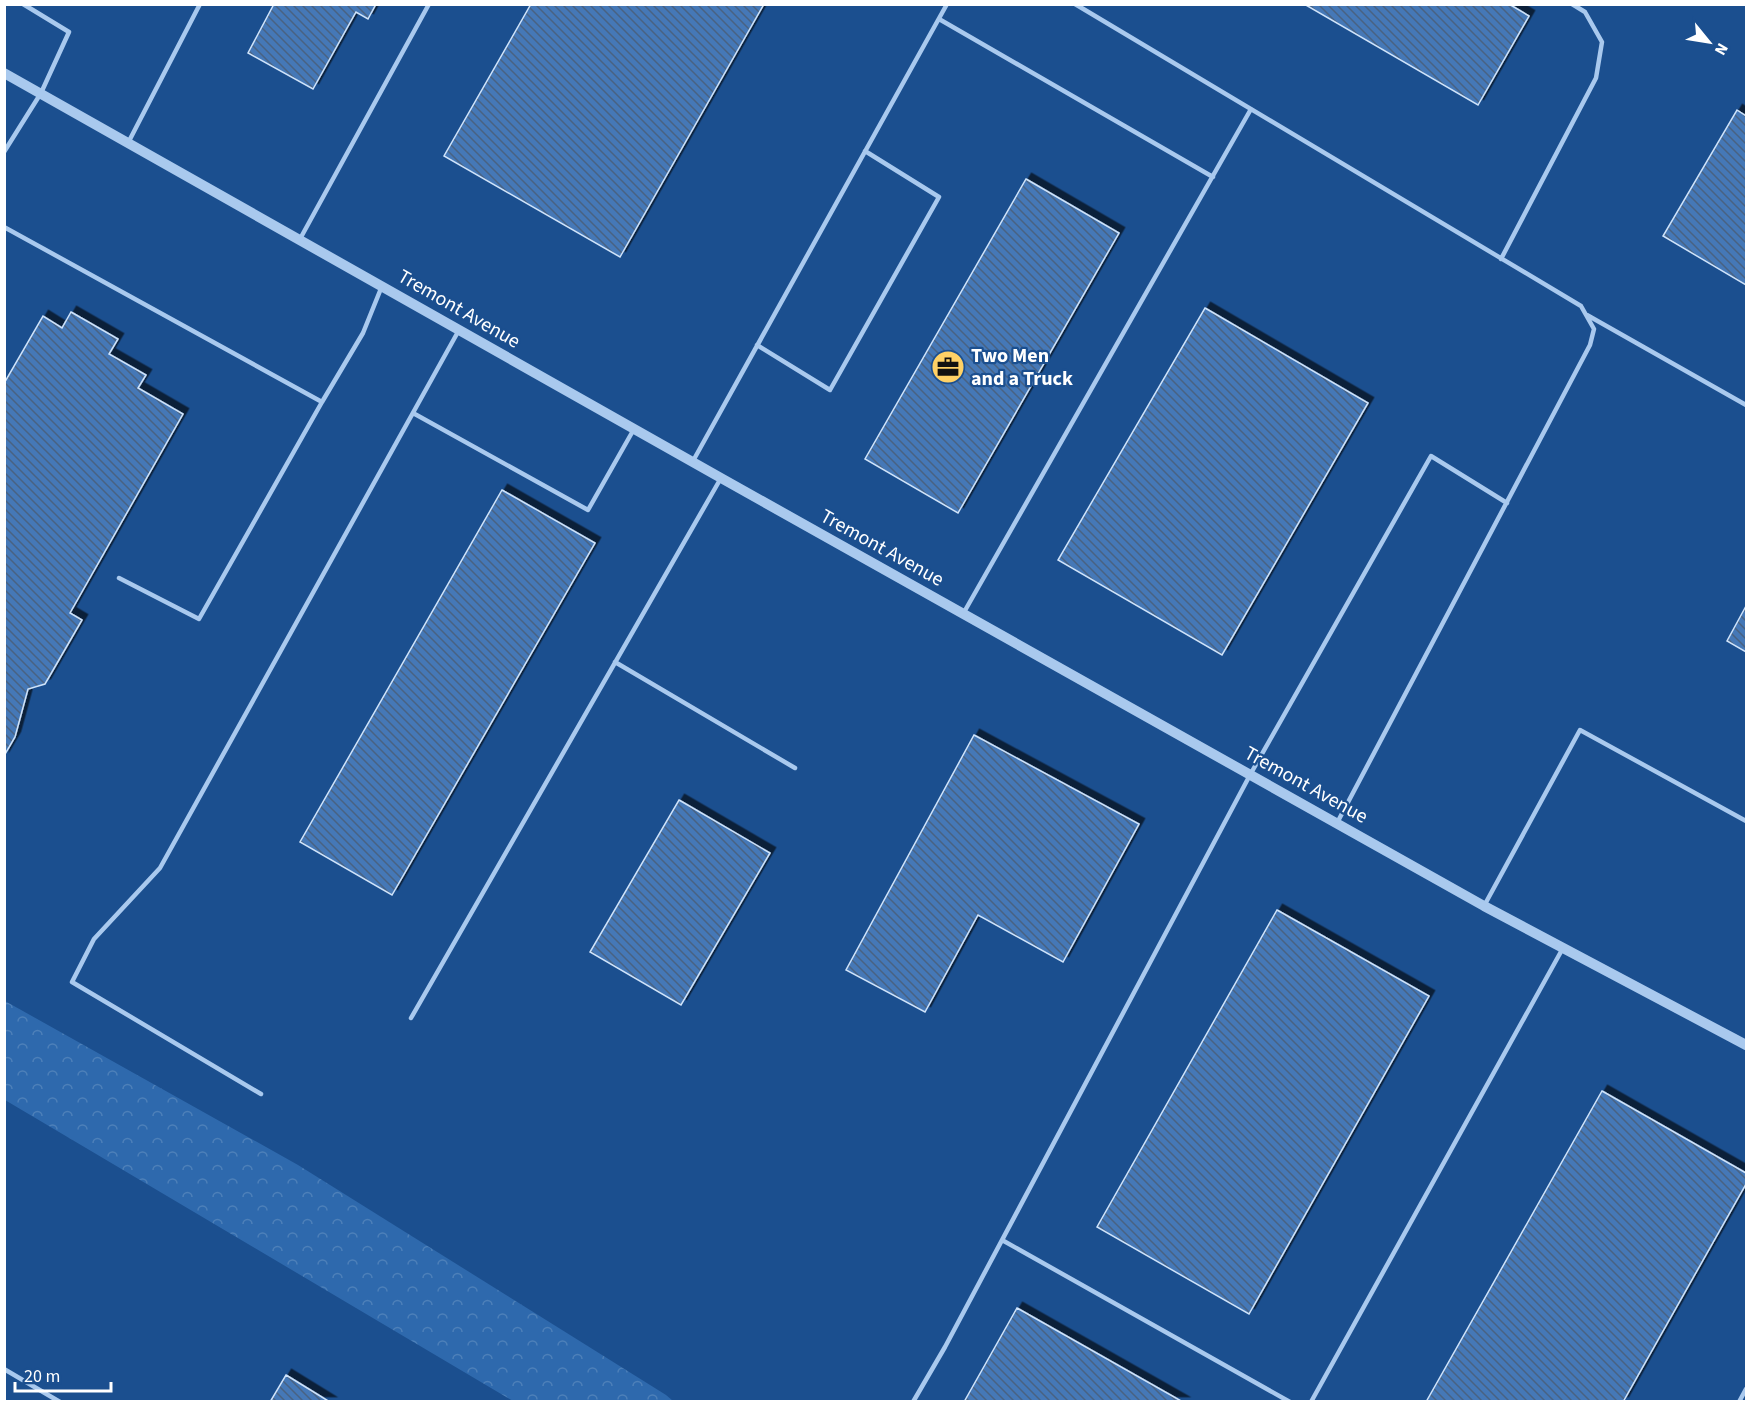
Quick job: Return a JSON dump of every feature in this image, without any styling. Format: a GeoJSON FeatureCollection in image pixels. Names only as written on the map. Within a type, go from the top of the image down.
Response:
{"type":"FeatureCollection","features":[{"type":"Feature","properties":{"kind":"street","name":"Tremont Avenue"},"geometry":{"type":"LineString","coordinates":[[4,73],[1484,906],[1746,1045]]}},
{"type":"Feature","properties":{"kind":"lane"},"geometry":{"type":"LineString","coordinates":[[4,152],[41,93],[69,32],[24,4]]}},
{"type":"Feature","properties":{"kind":"lane"},"geometry":{"type":"LineString","coordinates":[[128,143],[200,4]]}},
{"type":"Feature","properties":{"kind":"lane"},"geometry":{"type":"LineString","coordinates":[[299,239],[429,4]]}},
{"type":"Feature","properties":{"kind":"lane"},"geometry":{"type":"LineString","coordinates":[[692,462],[947,4]]}},
{"type":"Feature","properties":{"kind":"lane"},"geometry":{"type":"LineString","coordinates":[[1076,4],[1581,306],[1594,329],[1590,345],[1337,823]]}},
{"type":"Feature","properties":{"kind":"lane"},"geometry":{"type":"LineString","coordinates":[[1501,259],[1596,78],[1602,42],[1585,12],[1572,4]]}},
{"type":"Feature","properties":{"kind":"lane"},"geometry":{"type":"LineString","coordinates":[[939,18],[1213,177]]}},
{"type":"Feature","properties":{"kind":"lane"},"geometry":{"type":"LineString","coordinates":[[963,614],[1251,109]]}},
{"type":"Feature","properties":{"kind":"lane"},"geometry":{"type":"LineString","coordinates":[[757,345],[830,390],[939,197],[865,151]]}},
{"type":"Feature","properties":{"kind":"lane"},"geometry":{"type":"LineString","coordinates":[[4,227],[322,402]]}},
{"type":"Feature","properties":{"kind":"lane"},"geometry":{"type":"LineString","coordinates":[[119,578],[199,619],[363,333],[382,286]]}},
{"type":"Feature","properties":{"kind":"lane"},"geometry":{"type":"LineString","coordinates":[[1586,315],[1746,405]]}},
{"type":"Feature","properties":{"kind":"lane"},"geometry":{"type":"LineString","coordinates":[[261,1094],[72,982],[94,939],[160,868],[459,330]]}},
{"type":"Feature","properties":{"kind":"lane"},"geometry":{"type":"LineString","coordinates":[[413,413],[588,510],[634,429]]}},
{"type":"Feature","properties":{"kind":"lane"},"geometry":{"type":"LineString","coordinates":[[913,1401],[945,1347],[1250,775],[1431,456],[1507,503]]}},
{"type":"Feature","properties":{"kind":"lane"},"geometry":{"type":"LineString","coordinates":[[411,1018],[721,478]]}},
{"type":"Feature","properties":{"kind":"lane"},"geometry":{"type":"LineString","coordinates":[[615,662],[795,768]]}},
{"type":"Feature","properties":{"kind":"lane"},"geometry":{"type":"LineString","coordinates":[[1484,906],[1580,730],[1746,820]]}},
{"type":"Feature","properties":{"kind":"lane"},"geometry":{"type":"LineString","coordinates":[[1311,1401],[1563,948]]}},
{"type":"Feature","properties":{"kind":"lane"},"geometry":{"type":"LineString","coordinates":[[1002,1240],[1290,1401]]}},
{"type":"Feature","properties":{"kind":"lane"},"geometry":{"type":"LineString","coordinates":[[4,1370],[60,1401]]}},
{"type":"Feature","properties":{"kind":"lane"},"geometry":{"type":"LineString","coordinates":[[1739,1401],[1746,1389]]}},
{"type":"Feature","properties":{"kind":"green space"},"geometry":{"type":"Polygon","coordinates":[[[5,1001],[298,1165],[673,1401],[513,1401],[5,1100],[5,1001]]]}},
{"type":"Feature","properties":{"kind":"building"},"geometry":{"type":"Polygon","coordinates":[[[274,4],[376,4],[368,19],[356,12],[313,89],[248,53],[274,4]]]}},
{"type":"Feature","properties":{"kind":"building"},"geometry":{"type":"Polygon","coordinates":[[[531,4],[764,4],[620,257],[444,156],[531,4]]]}},
{"type":"Feature","properties":{"kind":"building"},"geometry":{"type":"Polygon","coordinates":[[[1304,4],[1509,4],[1529,16],[1478,105],[1304,4]]]}},
{"type":"Feature","properties":{"kind":"building"},"geometry":{"type":"Polygon","coordinates":[[[1737,110],[1746,116],[1746,285],[1663,236],[1737,110]]]}},
{"type":"Feature","properties":{"kind":"building"},"geometry":{"type":"Polygon","coordinates":[[[1026,179],[1119,233],[958,513],[865,459],[1026,179]]]}},
{"type":"Feature","properties":{"kind":"building"},"geometry":{"type":"Polygon","coordinates":[[[1205,308],[1368,403],[1222,655],[1058,560],[1205,308]]]}},
{"type":"Feature","properties":{"kind":"building"},"geometry":{"type":"Polygon","coordinates":[[[71,312],[118,339],[109,354],[146,375],[138,388],[183,414],[70,613],[82,620],[45,684],[28,689],[15,737],[4,756],[4,379],[6,380],[43,316],[62,328],[71,312]]]}},
{"type":"Feature","properties":{"kind":"building"},"geometry":{"type":"Polygon","coordinates":[[[502,490],[595,543],[392,895],[300,842],[502,490]]]}},
{"type":"Feature","properties":{"kind":"building"},"geometry":{"type":"Polygon","coordinates":[[[1746,606],[1746,652],[1727,641],[1746,606]]]}},
{"type":"Feature","properties":{"kind":"building"},"geometry":{"type":"Polygon","coordinates":[[[974,735],[1139,824],[1063,962],[978,915],[925,1012],[846,970],[974,735]]]}},
{"type":"Feature","properties":{"kind":"building"},"geometry":{"type":"Polygon","coordinates":[[[679,800],[770,853],[681,1005],[590,952],[679,800]]]}},
{"type":"Feature","properties":{"kind":"building"},"geometry":{"type":"Polygon","coordinates":[[[1277,910],[1429,996],[1249,1314],[1097,1227],[1277,910]]]}},
{"type":"Feature","properties":{"kind":"building"},"geometry":{"type":"Polygon","coordinates":[[[1602,1091],[1746,1173],[1746,1184],[1623,1402],[1426,1402],[1602,1091]]]}},
{"type":"Feature","properties":{"kind":"building"},"geometry":{"type":"Polygon","coordinates":[[[1017,1308],[1183,1402],[964,1402],[1017,1308]]]}},
{"type":"Feature","properties":{"kind":"building"},"geometry":{"type":"Polygon","coordinates":[[[286,1375],[330,1402],[270,1402],[286,1375]]]}},
{"type":"Feature","properties":{"kind":"place","name":"Two Men and a Truck"},"geometry":{"type":"Point","coordinates":[948,367]}}]}
